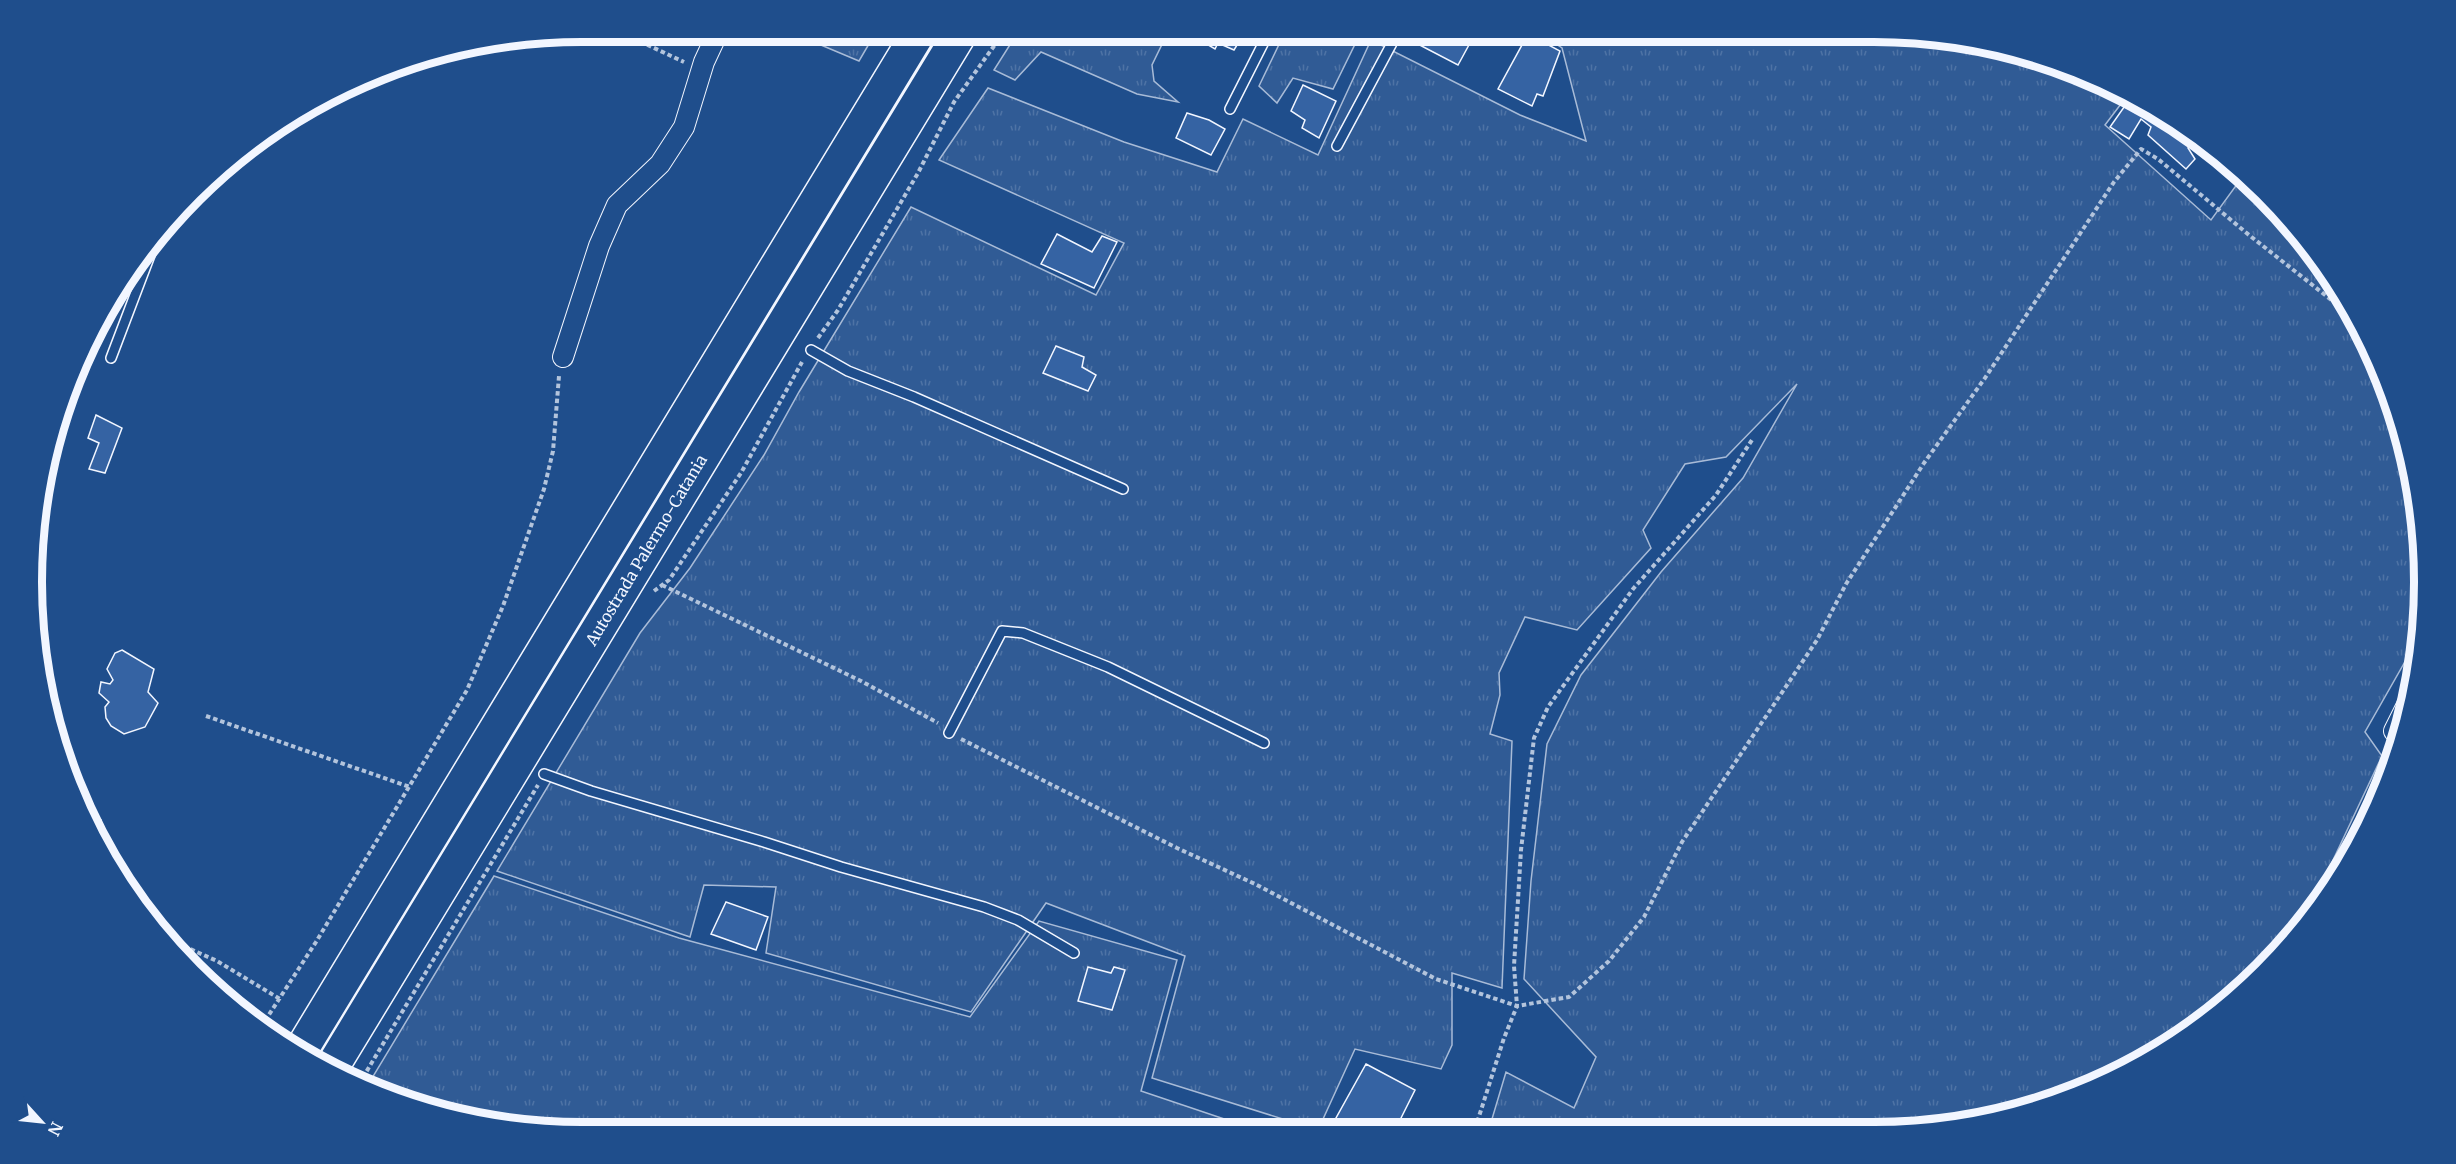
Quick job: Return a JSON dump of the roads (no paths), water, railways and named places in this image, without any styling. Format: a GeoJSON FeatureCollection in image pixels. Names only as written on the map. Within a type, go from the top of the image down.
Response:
{"type":"FeatureCollection","features":[{"type":"Feature","properties":{"kind":"highway"},"geometry":{"type":"LineString","coordinates":[[304,1045],[913,42]]}},
{"type":"Feature","properties":{"kind":"highway","name":"Autostrada Palermo-Catania"},"geometry":{"type":"LineString","coordinates":[[335,1062],[955,42]]}},
{"type":"Feature","properties":{"kind":"street"},"geometry":{"type":"LineString","coordinates":[[563,357],[599,246],[617,205],[660,164],[684,127],[701,69],[713,42]]}},
{"type":"Feature","properties":{"kind":"lane"},"geometry":{"type":"LineString","coordinates":[[1230,109],[1264,42]]}},
{"type":"Feature","properties":{"kind":"lane"},"geometry":{"type":"LineString","coordinates":[[1337,146],[1393,42]]}},
{"type":"Feature","properties":{"kind":"lane"},"geometry":{"type":"LineString","coordinates":[[111,358],[147,262]]}},
{"type":"Feature","properties":{"kind":"lane"},"geometry":{"type":"LineString","coordinates":[[811,350],[848,370],[1123,489]]}},
{"type":"Feature","properties":{"kind":"lane"},"geometry":{"type":"LineString","coordinates":[[949,733],[1002,631],[1023,633],[1108,667],[1264,743]]}},
{"type":"Feature","properties":{"kind":"lane"},"geometry":{"type":"LineString","coordinates":[[544,774],[591,791],[841,867],[984,907],[1018,920],[1074,953]]}}]}
